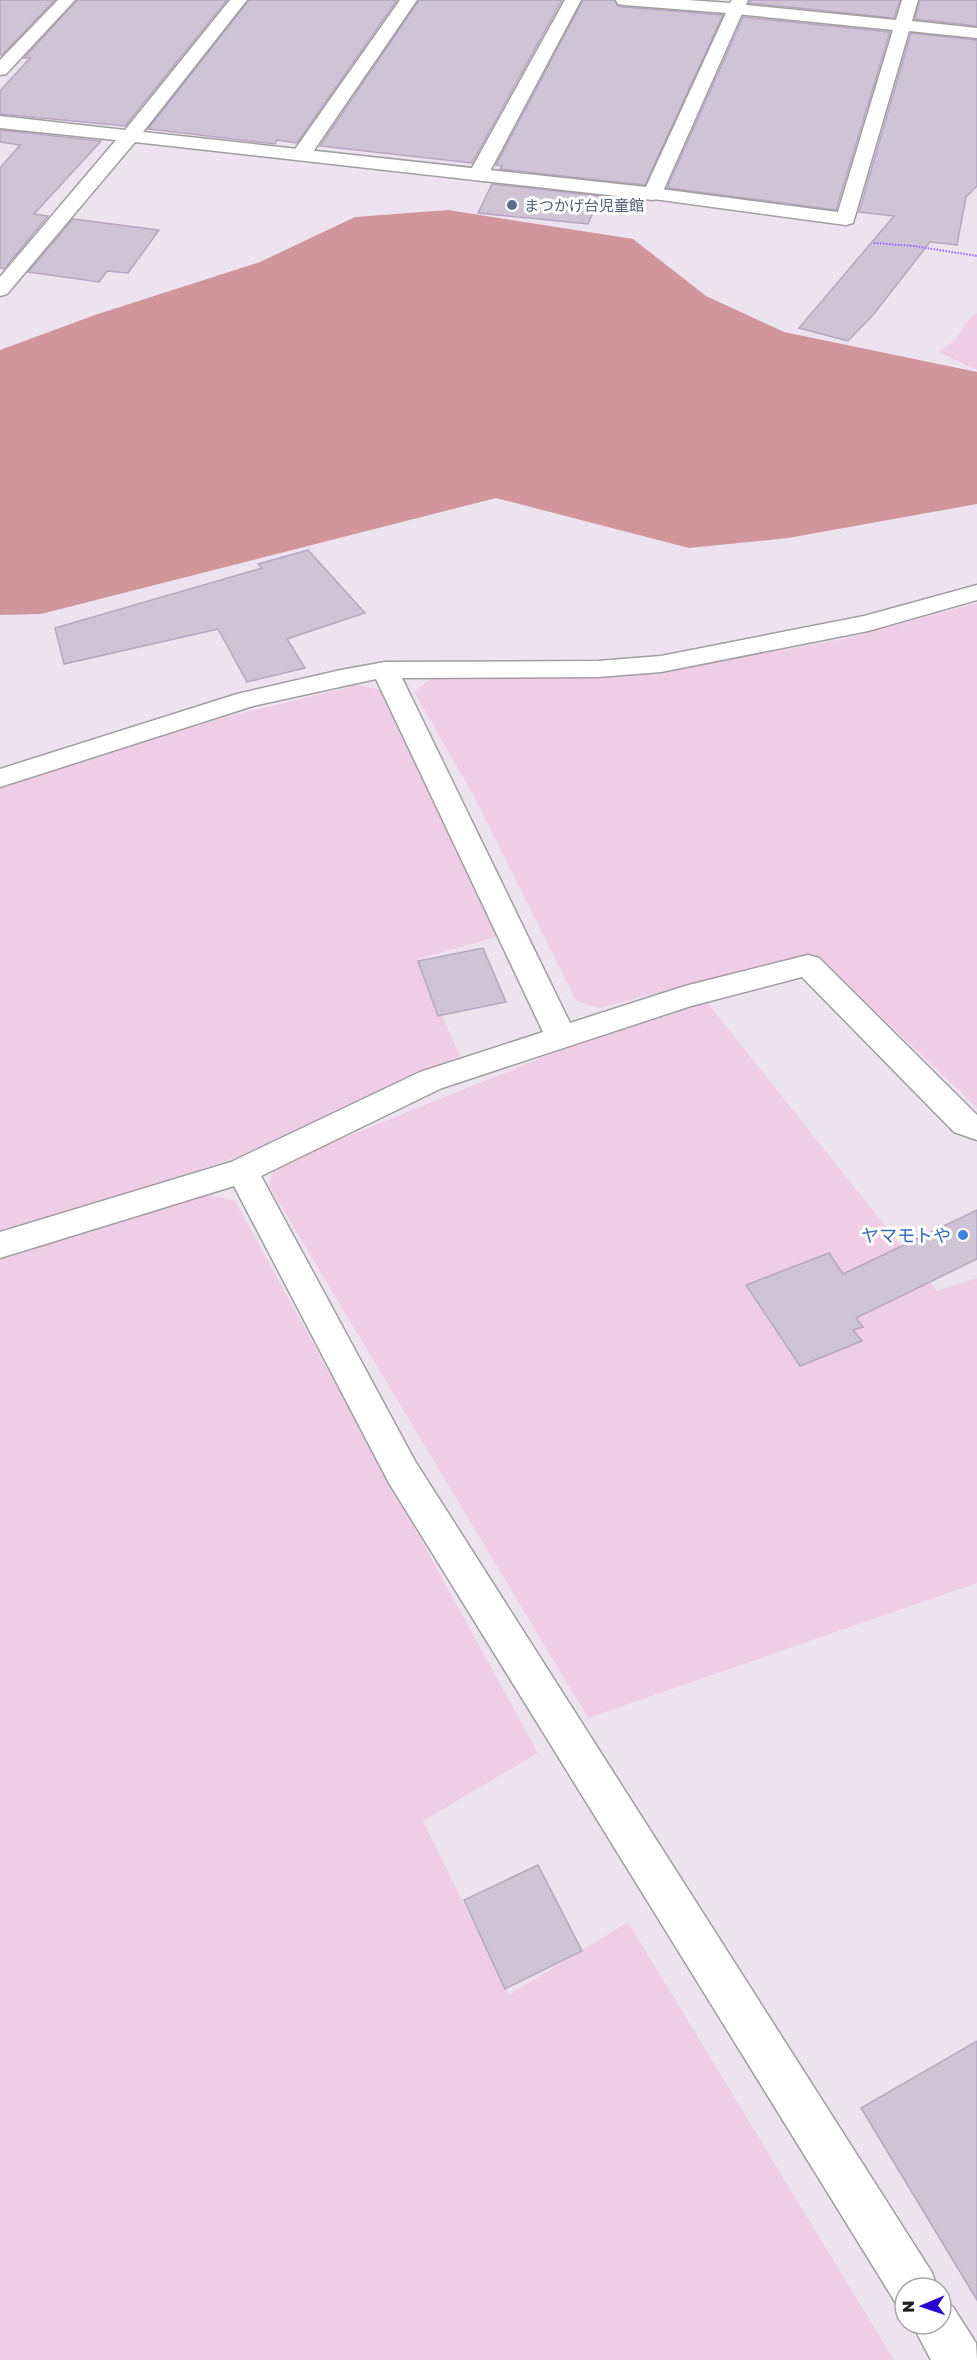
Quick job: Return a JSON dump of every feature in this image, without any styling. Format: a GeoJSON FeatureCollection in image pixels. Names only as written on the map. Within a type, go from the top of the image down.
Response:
{"type":"FeatureCollection","features":[{"type":"Feature","properties":{"kind":"street"},"geometry":{"type":"LineString","coordinates":[[0,70],[68,0]]}},
{"type":"Feature","properties":{"kind":"street"},"geometry":{"type":"LineString","coordinates":[[0,290],[130,136],[239,0]]}},
{"type":"Feature","properties":{"kind":"street"},"geometry":{"type":"LineString","coordinates":[[301,155],[409,0]]}},
{"type":"Feature","properties":{"kind":"street"},"geometry":{"type":"LineString","coordinates":[[478,174],[573,0]]}},
{"type":"Feature","properties":{"kind":"street"},"geometry":{"type":"LineString","coordinates":[[624,0],[738,5],[977,33]]}},
{"type":"Feature","properties":{"kind":"street"},"geometry":{"type":"LineString","coordinates":[[0,122],[653,194],[846,219],[910,0]]}},
{"type":"Feature","properties":{"kind":"street"},"geometry":{"type":"LineString","coordinates":[[653,194],[738,5]]}},
{"type":"Feature","properties":{"kind":"street"},"geometry":{"type":"LineString","coordinates":[[0,778],[246,700],[385,670],[598,669],[661,664],[868,623],[977,592]]}},
{"type":"Feature","properties":{"kind":"street"},"geometry":{"type":"LineString","coordinates":[[385,670],[562,1038]]}},
{"type":"Feature","properties":{"kind":"street"},"geometry":{"type":"LineString","coordinates":[[0,1245],[242,1171],[431,1080],[685,997],[808,965],[965,1123],[977,1128]]}},
{"type":"Feature","properties":{"kind":"street"},"geometry":{"type":"LineString","coordinates":[[242,1171],[402,1472],[906,2276]]}},
{"type":"Feature","properties":{"kind":"street"},"geometry":{"type":"LineString","coordinates":[[944,2336],[959,2360]]}},
{"type":"Feature","properties":{"kind":"path"},"geometry":{"type":"LineString","coordinates":[[846,219],[847,240],[977,255]]}},
{"type":"Feature","properties":{"kind":"shaded area"},"geometry":{"type":"Polygon","coordinates":[[[448,210],[633,239],[706,296],[784,332],[977,372],[977,504],[788,538],[689,548],[496,498],[41,614],[0,615],[0,350],[95,315],[260,262],[355,217],[448,210]]]}},
{"type":"Feature","properties":{"kind":"shaded area"},"geometry":{"type":"Polygon","coordinates":[[[977,312],[977,370],[938,352],[956,339],[965,324],[977,312]]]}},
{"type":"Feature","properties":{"kind":"shaded area"},"geometry":{"type":"Polygon","coordinates":[[[977,603],[977,1108],[819,957],[770,964],[599,1008],[576,1001],[472,793],[414,692],[433,677],[662,671],[844,639],[977,603]]]}},
{"type":"Feature","properties":{"kind":"shaded area"},"geometry":{"type":"Polygon","coordinates":[[[358,685],[385,691],[500,936],[418,959],[460,1056],[238,1157],[0,1234],[0,786],[226,717],[358,685]]]}},
{"type":"Feature","properties":{"kind":"shaded area"},"geometry":{"type":"Polygon","coordinates":[[[706,1001],[937,1291],[977,1278],[977,1583],[588,1718],[269,1186],[274,1166],[566,1048],[706,1001]]]}},
{"type":"Feature","properties":{"kind":"shaded area"},"geometry":{"type":"Polygon","coordinates":[[[204,1194],[235,1201],[538,1753],[423,1821],[509,1995],[628,1922],[894,2360],[0,2360],[0,1260],[204,1194]]]}},
{"type":"Feature","properties":{"kind":"building"},"geometry":{"type":"Polygon","coordinates":[[[0,0],[55,0],[2,55],[0,55],[0,0]]]}},
{"type":"Feature","properties":{"kind":"building"},"geometry":{"type":"Polygon","coordinates":[[[77,0],[227,0],[125,126],[0,114],[0,91],[30,58],[24,58],[77,0]]]}},
{"type":"Feature","properties":{"kind":"building"},"geometry":{"type":"Polygon","coordinates":[[[249,0],[397,0],[297,143],[277,140],[275,144],[148,129],[249,0]]]}},
{"type":"Feature","properties":{"kind":"building"},"geometry":{"type":"Polygon","coordinates":[[[419,0],[562,0],[472,163],[320,146],[419,0]]]}},
{"type":"Feature","properties":{"kind":"building"},"geometry":{"type":"Polygon","coordinates":[[[583,0],[614,0],[618,6],[624,7],[723,15],[645,185],[500,169],[502,166],[496,165],[583,0]]]}},
{"type":"Feature","properties":{"kind":"building"},"geometry":{"type":"Polygon","coordinates":[[[750,0],[900,0],[894,18],[749,3],[750,0]]]}},
{"type":"Feature","properties":{"kind":"building"},"geometry":{"type":"Polygon","coordinates":[[[920,0],[977,0],[977,26],[915,19],[920,0]]]}},
{"type":"Feature","properties":{"kind":"building"},"geometry":{"type":"Polygon","coordinates":[[[743,17],[890,32],[836,210],[667,188],[743,17]]]}},
{"type":"Feature","properties":{"kind":"building"},"geometry":{"type":"Polygon","coordinates":[[[911,33],[977,40],[977,186],[966,197],[957,245],[930,242],[873,315],[848,341],[799,328],[894,216],[859,212],[911,33]]]}},
{"type":"Feature","properties":{"kind":"building"},"geometry":{"type":"Polygon","coordinates":[[[0,130],[101,141],[34,214],[48,216],[4,269],[0,268],[0,168],[20,145],[0,142],[0,130]]]}},
{"type":"Feature","properties":{"kind":"building","name":"まつかげ台児童館"},"geometry":{"type":"Polygon","coordinates":[[[492,184],[600,196],[588,224],[478,213],[492,184]]]}},
{"type":"Feature","properties":{"kind":"building"},"geometry":{"type":"Polygon","coordinates":[[[73,219],[159,230],[128,273],[107,271],[99,282],[28,272],[73,219]]]}},
{"type":"Feature","properties":{"kind":"building"},"geometry":{"type":"Polygon","coordinates":[[[308,550],[365,613],[287,639],[305,668],[247,682],[218,629],[64,664],[55,628],[262,568],[258,564],[308,550]]]}},
{"type":"Feature","properties":{"kind":"building"},"geometry":{"type":"Polygon","coordinates":[[[483,948],[506,1002],[438,1016],[418,961],[483,948]]]}},
{"type":"Feature","properties":{"kind":"building"},"geometry":{"type":"Polygon","coordinates":[[[977,1210],[977,1259],[856,1318],[863,1327],[853,1330],[862,1341],[800,1366],[746,1285],[829,1253],[843,1274],[977,1210]]]}},
{"type":"Feature","properties":{"kind":"building"},"geometry":{"type":"Polygon","coordinates":[[[538,1865],[582,1951],[505,1989],[464,1900],[538,1865]]]}},
{"type":"Feature","properties":{"kind":"building"},"geometry":{"type":"Polygon","coordinates":[[[977,2041],[977,2300],[861,2108],[977,2041]]]}},
{"type":"Feature","properties":{"kind":"place","name":"まつかげ台児童館"},"geometry":{"type":"Point","coordinates":[512,205]}},
{"type":"Feature","properties":{"kind":"place","name":"ヤマモトや"},"geometry":{"type":"Point","coordinates":[963,1235]}}]}
